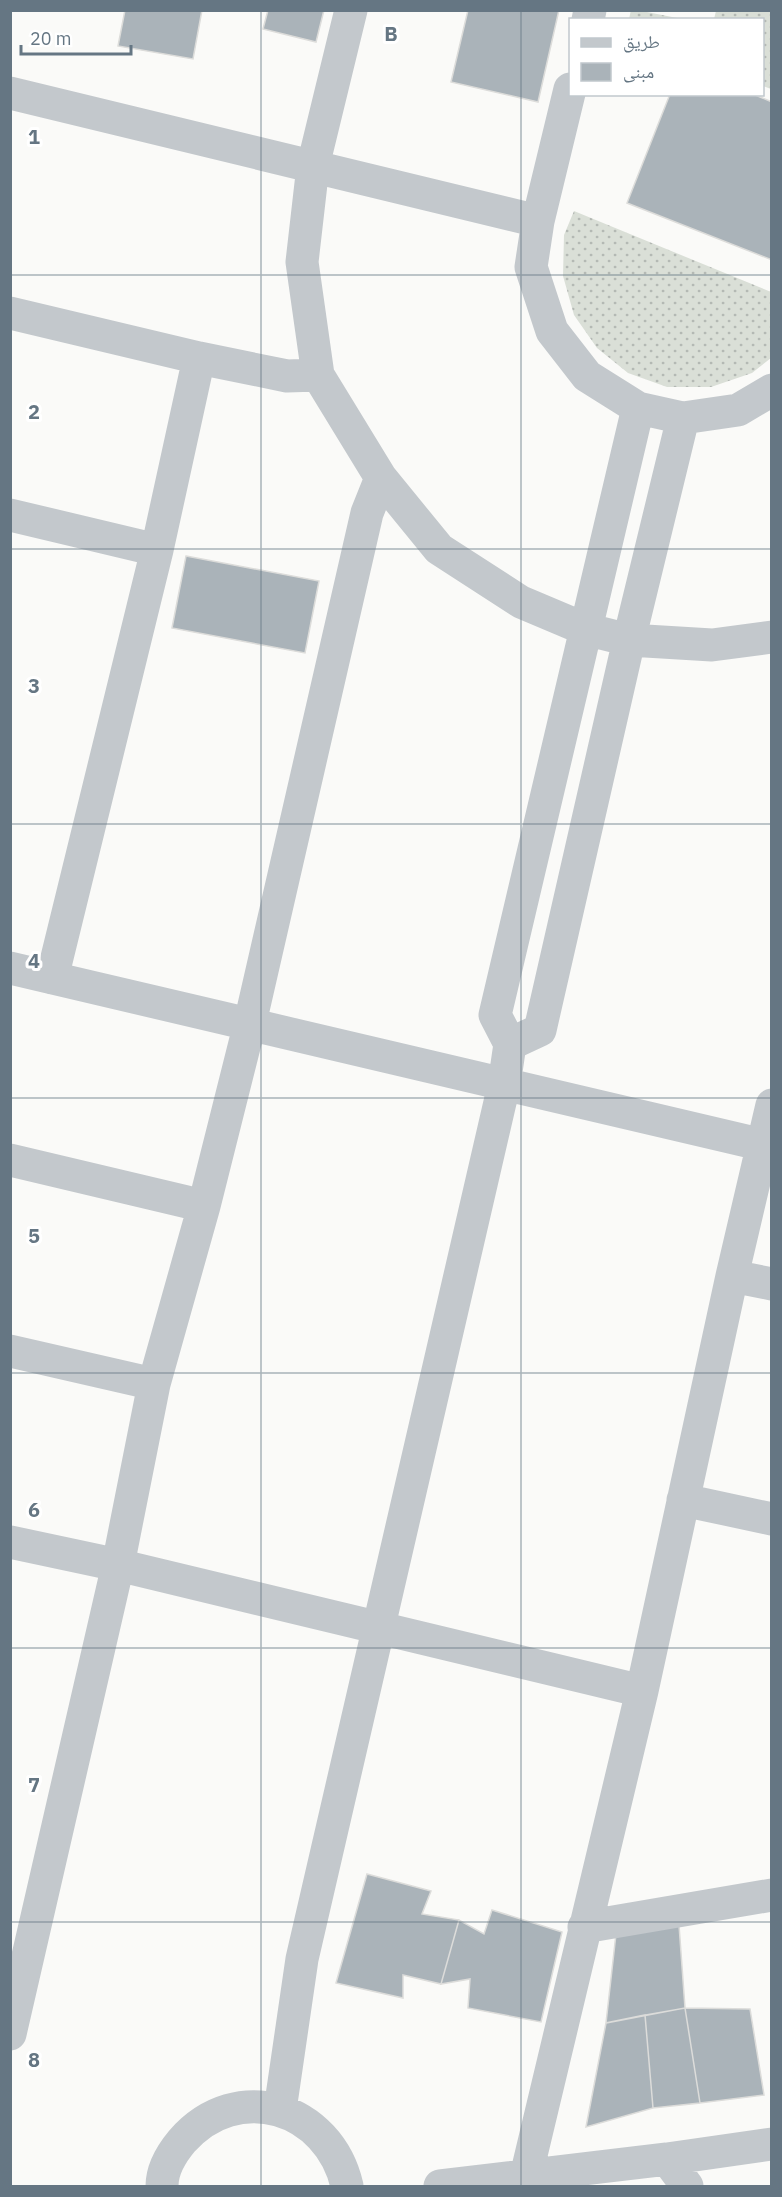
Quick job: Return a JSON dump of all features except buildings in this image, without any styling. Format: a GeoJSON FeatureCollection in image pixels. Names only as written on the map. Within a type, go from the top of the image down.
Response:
{"type":"FeatureCollection","features":[{"type":"Feature","properties":{"kind":"street"},"geometry":{"type":"LineString","coordinates":[[351,10],[313,166],[302,262],[318,375],[381,478],[439,549],[521,602],[585,630],[629,640],[712,645],[771,638]]}},
{"type":"Feature","properties":{"kind":"street"},"geometry":{"type":"LineString","coordinates":[[10,93],[538,221]]}},
{"type":"Feature","properties":{"kind":"street"},"geometry":{"type":"LineString","coordinates":[[569,93],[538,221],[531,267],[552,331],[587,376],[638,408],[683,418],[738,410],[771,390]]}},
{"type":"Feature","properties":{"kind":"street"},"geometry":{"type":"LineString","coordinates":[[10,314],[287,376],[318,375]]}},
{"type":"Feature","properties":{"kind":"street"},"geometry":{"type":"LineString","coordinates":[[52,978],[157,550],[199,358]]}},
{"type":"Feature","properties":{"kind":"street"},"geometry":{"type":"LineString","coordinates":[[279,2110],[302,1959],[504,1085],[510,1044],[495,1015],[638,408]]}},
{"type":"Feature","properties":{"kind":"street"},"geometry":{"type":"LineString","coordinates":[[510,1044],[540,1030],[629,640],[683,418]]}},
{"type":"Feature","properties":{"kind":"street"},"geometry":{"type":"LineString","coordinates":[[13,2014],[118,1565],[154,1384],[204,1206],[250,1023],[367,513],[381,478]]}},
{"type":"Feature","properties":{"kind":"street"},"geometry":{"type":"LineString","coordinates":[[10,515],[157,550]]}},
{"type":"Feature","properties":{"kind":"street"},"geometry":{"type":"LineString","coordinates":[[10,968],[766,1146]]}},
{"type":"Feature","properties":{"kind":"street"},"geometry":{"type":"LineString","coordinates":[[526,2176],[642,1692],[732,1276],[766,1146],[771,1105]]}},
{"type":"Feature","properties":{"kind":"street"},"geometry":{"type":"LineString","coordinates":[[10,1160],[204,1206]]}},
{"type":"Feature","properties":{"kind":"street"},"geometry":{"type":"LineString","coordinates":[[732,1276],[771,1284]]}},
{"type":"Feature","properties":{"kind":"street"},"geometry":{"type":"LineString","coordinates":[[10,1351],[154,1384]]}},
{"type":"Feature","properties":{"kind":"street"},"geometry":{"type":"LineString","coordinates":[[683,1500],[771,1519]]}},
{"type":"Feature","properties":{"kind":"street"},"geometry":{"type":"LineString","coordinates":[[10,1542],[118,1565],[642,1692]]}},
{"type":"Feature","properties":{"kind":"street"},"geometry":{"type":"LineString","coordinates":[[584,1927],[771,1894]]}},
{"type":"Feature","properties":{"kind":"street"},"geometry":{"type":"LineString","coordinates":[[162,2187],[162,2180],[173,2152],[193,2129],[219,2113],[249,2107],[279,2110],[304,2121],[324,2138],[339,2160],[349,2186]]}},
{"type":"Feature","properties":{"kind":"street"},"geometry":{"type":"LineString","coordinates":[[440,2187],[771,2144]]}},
{"type":"Feature","properties":{"kind":"street"},"geometry":{"type":"LineString","coordinates":[[667,2159],[687,2187]]}},
{"type":"Feature","properties":{"kind":"shaded area"},"geometry":{"type":"Polygon","coordinates":[[[631,10],[677,18],[629,18],[631,10]]]}},
{"type":"Feature","properties":{"kind":"shaded area"},"geometry":{"type":"Polygon","coordinates":[[[716,11],[771,11],[771,89],[764,86],[764,18],[714,18],[716,11]]]}},
{"type":"Feature","properties":{"kind":"shaded area"},"geometry":{"type":"Polygon","coordinates":[[[574,211],[771,292],[771,358],[752,373],[711,387],[667,387],[628,373],[597,348],[574,315],[563,276],[564,235],[574,211]]]}}]}
